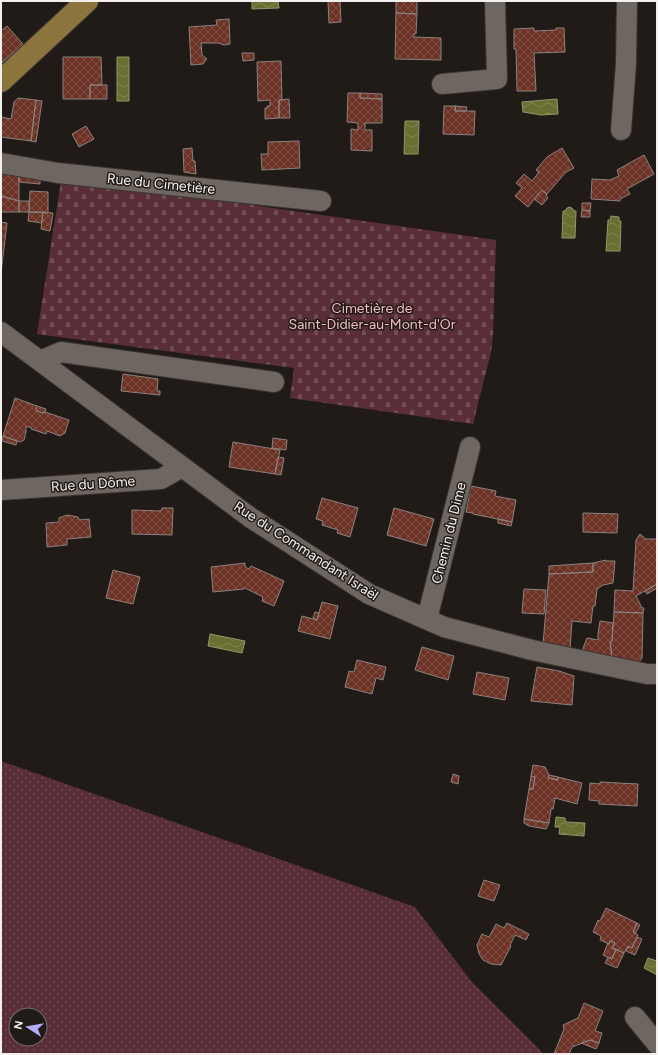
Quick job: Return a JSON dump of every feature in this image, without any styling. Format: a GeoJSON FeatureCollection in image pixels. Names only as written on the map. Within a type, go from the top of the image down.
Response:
{"type":"FeatureCollection","features":[{"type":"Feature","properties":{"kind":"main road"},"geometry":{"type":"LineString","coordinates":[[1,81],[87,1]]}},
{"type":"Feature","properties":{"kind":"street"},"geometry":{"type":"LineString","coordinates":[[442,84],[497,79],[495,1]]}},
{"type":"Feature","properties":{"kind":"street"},"geometry":{"type":"LineString","coordinates":[[621,130],[626,64],[627,1]]}},
{"type":"Feature","properties":{"kind":"street","name":"Rue du Cimetière"},"geometry":{"type":"LineString","coordinates":[[1,163],[58,173],[321,201]]}},
{"type":"Feature","properties":{"kind":"street","name":"Rue du Commandant Israël"},"geometry":{"type":"LineString","coordinates":[[1,332],[251,518],[369,594],[444,627],[532,650],[647,674],[657,674]]}},
{"type":"Feature","properties":{"kind":"street"},"geometry":{"type":"LineString","coordinates":[[40,361],[61,352],[274,382]]}},
{"type":"Feature","properties":{"kind":"street","name":"Chemin du Dime"},"geometry":{"type":"LineString","coordinates":[[427,619],[470,446]]}},
{"type":"Feature","properties":{"kind":"street","name":"Rue du Dôme"},"geometry":{"type":"LineString","coordinates":[[1,490],[161,479],[182,467]]}},
{"type":"Feature","properties":{"kind":"street"},"geometry":{"type":"LineString","coordinates":[[635,1017],[657,1044]]}},
{"type":"Feature","properties":{"kind":"green space","name":"Cimetière de Saint-Didier-au-Mont-d'Or"},"geometry":{"type":"Polygon","coordinates":[[[61,181],[168,193],[496,240],[493,336],[491,352],[473,424],[290,398],[294,368],[37,334],[61,181]]]}},
{"type":"Feature","properties":{"kind":"green space"},"geometry":{"type":"Polygon","coordinates":[[[1,761],[415,907],[471,981],[544,1054],[1,1054],[1,761]]]}},
{"type":"Feature","properties":{"kind":"water"},"geometry":{"type":"Polygon","coordinates":[[[252,1],[278,1],[279,8],[252,9],[252,1]]]}},
{"type":"Feature","properties":{"kind":"water"},"geometry":{"type":"Polygon","coordinates":[[[117,57],[129,57],[129,101],[117,101],[117,57]]]}},
{"type":"Feature","properties":{"kind":"water"},"geometry":{"type":"Polygon","coordinates":[[[557,99],[558,114],[541,115],[523,112],[522,102],[557,99]]]}},
{"type":"Feature","properties":{"kind":"water"},"geometry":{"type":"Polygon","coordinates":[[[405,121],[419,121],[418,154],[404,154],[405,121]]]}},
{"type":"Feature","properties":{"kind":"water"},"geometry":{"type":"Polygon","coordinates":[[[570,207],[576,211],[575,238],[562,238],[563,211],[570,207]]]}},
{"type":"Feature","properties":{"kind":"water"},"geometry":{"type":"Polygon","coordinates":[[[611,216],[619,217],[619,221],[621,221],[620,251],[606,251],[608,220],[610,220],[611,216]]]}},
{"type":"Feature","properties":{"kind":"water"},"geometry":{"type":"Polygon","coordinates":[[[210,634],[245,641],[242,653],[208,646],[210,634]]]}},
{"type":"Feature","properties":{"kind":"water"},"geometry":{"type":"Polygon","coordinates":[[[556,817],[565,818],[566,822],[585,823],[584,836],[559,834],[560,827],[555,827],[556,817]]]}},
{"type":"Feature","properties":{"kind":"water"},"geometry":{"type":"Polygon","coordinates":[[[648,958],[657,961],[657,975],[644,968],[648,958]]]}},
{"type":"Feature","properties":{"kind":"building"},"geometry":{"type":"Polygon","coordinates":[[[328,1],[340,1],[341,22],[329,23],[328,1]]]}},
{"type":"Feature","properties":{"kind":"building"},"geometry":{"type":"Polygon","coordinates":[[[396,1],[417,1],[417,14],[396,13],[396,1]]]}},
{"type":"Feature","properties":{"kind":"building"},"geometry":{"type":"Polygon","coordinates":[[[396,13],[417,14],[416,34],[414,33],[414,37],[441,38],[441,60],[395,59],[396,13]]]}},
{"type":"Feature","properties":{"kind":"building"},"geometry":{"type":"Polygon","coordinates":[[[229,19],[230,44],[224,45],[218,43],[201,43],[202,55],[207,59],[203,64],[191,65],[189,27],[217,25],[216,20],[229,19]]]}},
{"type":"Feature","properties":{"kind":"building"},"geometry":{"type":"Polygon","coordinates":[[[7,26],[23,44],[1,64],[1,31],[7,26]]]}},
{"type":"Feature","properties":{"kind":"building"},"geometry":{"type":"Polygon","coordinates":[[[534,28],[534,31],[564,28],[565,52],[534,53],[536,91],[517,91],[514,29],[534,28]]]}},
{"type":"Feature","properties":{"kind":"building"},"geometry":{"type":"Polygon","coordinates":[[[242,53],[254,53],[254,60],[243,61],[242,53]]]}},
{"type":"Feature","properties":{"kind":"building"},"geometry":{"type":"Polygon","coordinates":[[[63,57],[101,57],[102,85],[90,85],[90,99],[63,99],[63,57]]]}},
{"type":"Feature","properties":{"kind":"building"},"geometry":{"type":"Polygon","coordinates":[[[281,61],[282,100],[279,100],[279,118],[265,119],[265,108],[270,106],[270,100],[258,101],[257,62],[281,61]]]}},
{"type":"Feature","properties":{"kind":"building"},"geometry":{"type":"Polygon","coordinates":[[[90,85],[107,85],[107,99],[90,99],[90,85]]]}},
{"type":"Feature","properties":{"kind":"building"},"geometry":{"type":"Polygon","coordinates":[[[348,93],[360,93],[360,98],[382,99],[382,123],[365,123],[365,130],[372,130],[372,151],[351,150],[351,129],[358,130],[358,123],[347,122],[348,93]]]}},
{"type":"Feature","properties":{"kind":"building"},"geometry":{"type":"Polygon","coordinates":[[[360,93],[382,94],[382,99],[360,98],[360,93]]]}},
{"type":"Feature","properties":{"kind":"building"},"geometry":{"type":"Polygon","coordinates":[[[18,98],[36,100],[31,141],[1,137],[1,117],[11,119],[14,102],[18,98]]]}},
{"type":"Feature","properties":{"kind":"building"},"geometry":{"type":"Polygon","coordinates":[[[289,99],[290,118],[279,118],[279,100],[289,99]]]}},
{"type":"Feature","properties":{"kind":"building"},"geometry":{"type":"Polygon","coordinates":[[[36,100],[42,101],[36,142],[31,141],[36,100]]]}},
{"type":"Feature","properties":{"kind":"building"},"geometry":{"type":"Polygon","coordinates":[[[444,106],[456,106],[455,111],[475,111],[474,135],[443,134],[444,106]]]}},
{"type":"Feature","properties":{"kind":"building"},"geometry":{"type":"Polygon","coordinates":[[[455,106],[467,107],[466,111],[455,111],[455,106]]]}},
{"type":"Feature","properties":{"kind":"building"},"geometry":{"type":"Polygon","coordinates":[[[86,126],[94,139],[79,147],[72,134],[86,126]]]}},
{"type":"Feature","properties":{"kind":"building"},"geometry":{"type":"Polygon","coordinates":[[[299,141],[300,168],[262,170],[261,154],[268,154],[268,142],[299,141]]]}},
{"type":"Feature","properties":{"kind":"building"},"geometry":{"type":"Polygon","coordinates":[[[192,148],[196,174],[184,172],[183,149],[192,148]]]}},
{"type":"Feature","properties":{"kind":"building"},"geometry":{"type":"Polygon","coordinates":[[[562,148],[574,168],[566,172],[547,194],[542,190],[528,207],[515,196],[522,188],[516,183],[524,174],[532,181],[539,172],[536,170],[547,157],[562,148]]]}},
{"type":"Feature","properties":{"kind":"building"},"geometry":{"type":"Polygon","coordinates":[[[644,155],[654,174],[627,189],[630,194],[620,199],[620,201],[591,199],[592,179],[610,180],[619,176],[617,170],[644,155]]]}},
{"type":"Feature","properties":{"kind":"building"},"geometry":{"type":"Polygon","coordinates":[[[1,174],[19,176],[19,201],[1,196],[1,174]]]}},
{"type":"Feature","properties":{"kind":"building"},"geometry":{"type":"Polygon","coordinates":[[[19,176],[40,179],[40,184],[19,182],[19,176]]]}},
{"type":"Feature","properties":{"kind":"building"},"geometry":{"type":"Polygon","coordinates":[[[542,190],[547,194],[546,195],[548,198],[542,205],[534,199],[542,190]]]}},
{"type":"Feature","properties":{"kind":"building"},"geometry":{"type":"Polygon","coordinates":[[[30,191],[48,192],[48,213],[29,212],[30,191]]]}},
{"type":"Feature","properties":{"kind":"building"},"geometry":{"type":"Polygon","coordinates":[[[1,196],[19,201],[19,212],[1,212],[1,196]]]}},
{"type":"Feature","properties":{"kind":"building"},"geometry":{"type":"Polygon","coordinates":[[[19,201],[29,201],[29,212],[19,212],[19,201]]]}},
{"type":"Feature","properties":{"kind":"building"},"geometry":{"type":"Polygon","coordinates":[[[582,203],[591,203],[590,211],[582,210],[582,203]]]}},
{"type":"Feature","properties":{"kind":"building"},"geometry":{"type":"Polygon","coordinates":[[[582,210],[590,211],[590,217],[581,217],[582,210]]]}},
{"type":"Feature","properties":{"kind":"building"},"geometry":{"type":"Polygon","coordinates":[[[29,212],[43,212],[42,223],[28,221],[29,212]]]}},
{"type":"Feature","properties":{"kind":"building"},"geometry":{"type":"Polygon","coordinates":[[[43,212],[53,213],[50,231],[41,229],[43,212]]]}},
{"type":"Feature","properties":{"kind":"building"},"geometry":{"type":"Polygon","coordinates":[[[1,222],[7,223],[1,273],[1,222]]]}},
{"type":"Feature","properties":{"kind":"building"},"geometry":{"type":"Polygon","coordinates":[[[123,374],[158,379],[157,391],[160,391],[160,395],[121,391],[123,374]]]}},
{"type":"Feature","properties":{"kind":"building"},"geometry":{"type":"Polygon","coordinates":[[[15,398],[37,406],[37,411],[43,413],[45,412],[69,420],[65,433],[60,436],[47,431],[46,434],[26,426],[24,440],[20,442],[3,436],[15,398]]]}},
{"type":"Feature","properties":{"kind":"building"},"geometry":{"type":"Polygon","coordinates":[[[37,406],[46,409],[45,412],[43,413],[37,411],[37,406]]]}},
{"type":"Feature","properties":{"kind":"building"},"geometry":{"type":"Polygon","coordinates":[[[3,436],[17,441],[16,445],[2,441],[3,436]]]}},
{"type":"Feature","properties":{"kind":"building"},"geometry":{"type":"Polygon","coordinates":[[[273,438],[287,440],[286,450],[272,448],[273,438]]]}},
{"type":"Feature","properties":{"kind":"building"},"geometry":{"type":"Polygon","coordinates":[[[233,442],[280,450],[275,474],[229,467],[233,442]]]}},
{"type":"Feature","properties":{"kind":"building"},"geometry":{"type":"Polygon","coordinates":[[[278,457],[284,458],[281,475],[275,474],[278,457]]]}},
{"type":"Feature","properties":{"kind":"building"},"geometry":{"type":"Polygon","coordinates":[[[471,486],[496,491],[495,496],[516,500],[512,522],[466,512],[471,486]]]}},
{"type":"Feature","properties":{"kind":"building"},"geometry":{"type":"Polygon","coordinates":[[[322,498],[358,508],[350,537],[337,533],[338,530],[322,525],[323,521],[316,519],[322,498]]]}},
{"type":"Feature","properties":{"kind":"building"},"geometry":{"type":"Polygon","coordinates":[[[162,508],[173,508],[172,535],[132,534],[132,510],[161,511],[162,508]]]}},
{"type":"Feature","properties":{"kind":"building"},"geometry":{"type":"Polygon","coordinates":[[[394,508],[434,519],[426,546],[387,535],[394,508]]]}},
{"type":"Feature","properties":{"kind":"building"},"geometry":{"type":"Polygon","coordinates":[[[583,513],[618,514],[617,533],[583,532],[583,513]]]}},
{"type":"Feature","properties":{"kind":"building"},"geometry":{"type":"Polygon","coordinates":[[[67,515],[78,517],[79,520],[89,519],[91,537],[67,539],[67,545],[47,547],[46,523],[59,522],[59,518],[67,515]]]}},
{"type":"Feature","properties":{"kind":"building"},"geometry":{"type":"Polygon","coordinates":[[[498,519],[512,522],[511,526],[498,523],[498,519]]]}},
{"type":"Feature","properties":{"kind":"building"},"geometry":{"type":"Polygon","coordinates":[[[640,534],[646,539],[657,539],[657,584],[636,596],[642,608],[644,608],[643,613],[614,612],[615,590],[633,591],[636,540],[640,534]]]}},
{"type":"Feature","properties":{"kind":"building"},"geometry":{"type":"Polygon","coordinates":[[[606,560],[615,561],[613,583],[603,585],[597,589],[591,623],[572,621],[570,649],[543,644],[549,574],[593,572],[593,563],[606,560]]]}},
{"type":"Feature","properties":{"kind":"building"},"geometry":{"type":"Polygon","coordinates":[[[245,563],[245,567],[249,569],[251,566],[284,581],[274,606],[262,601],[263,597],[245,588],[213,592],[211,567],[245,563]]]}},
{"type":"Feature","properties":{"kind":"building"},"geometry":{"type":"Polygon","coordinates":[[[593,563],[593,572],[549,574],[549,566],[593,563]]]}},
{"type":"Feature","properties":{"kind":"building"},"geometry":{"type":"Polygon","coordinates":[[[113,570],[140,577],[133,604],[106,598],[113,570]]]}},
{"type":"Feature","properties":{"kind":"building"},"geometry":{"type":"Polygon","coordinates":[[[657,584],[657,588],[647,594],[645,591],[657,584]]]}},
{"type":"Feature","properties":{"kind":"building"},"geometry":{"type":"Polygon","coordinates":[[[524,589],[546,590],[544,614],[522,613],[524,589]]]}},
{"type":"Feature","properties":{"kind":"building"},"geometry":{"type":"Polygon","coordinates":[[[322,602],[338,606],[330,639],[298,631],[302,616],[317,620],[322,602]]]}},
{"type":"Feature","properties":{"kind":"building"},"geometry":{"type":"Polygon","coordinates":[[[315,612],[319,613],[317,620],[313,618],[315,612]]]}},
{"type":"Feature","properties":{"kind":"building"},"geometry":{"type":"Polygon","coordinates":[[[614,612],[643,613],[642,658],[639,662],[612,657],[610,642],[612,641],[614,612]]]}},
{"type":"Feature","properties":{"kind":"building"},"geometry":{"type":"Polygon","coordinates":[[[600,621],[613,623],[612,641],[610,642],[612,657],[582,651],[587,638],[598,640],[600,621]]]}},
{"type":"Feature","properties":{"kind":"building"},"geometry":{"type":"Polygon","coordinates":[[[422,647],[454,656],[448,680],[415,670],[422,647]]]}},
{"type":"Feature","properties":{"kind":"building"},"geometry":{"type":"Polygon","coordinates":[[[357,660],[386,667],[383,680],[376,678],[372,694],[345,687],[349,671],[354,672],[357,660]]]}},
{"type":"Feature","properties":{"kind":"building"},"geometry":{"type":"Polygon","coordinates":[[[537,667],[559,671],[574,676],[572,705],[531,701],[537,667]]]}},
{"type":"Feature","properties":{"kind":"building"},"geometry":{"type":"Polygon","coordinates":[[[477,672],[509,678],[505,700],[473,694],[477,672]]]}},
{"type":"Feature","properties":{"kind":"building"},"geometry":{"type":"Polygon","coordinates":[[[533,765],[545,767],[549,775],[548,778],[558,780],[558,777],[582,783],[577,804],[555,798],[553,809],[551,809],[549,823],[524,819],[529,789],[533,789],[535,777],[531,776],[533,765]]]}},
{"type":"Feature","properties":{"kind":"building"},"geometry":{"type":"Polygon","coordinates":[[[453,774],[459,776],[458,784],[451,782],[453,774]]]}},
{"type":"Feature","properties":{"kind":"building"},"geometry":{"type":"Polygon","coordinates":[[[549,775],[558,777],[558,780],[548,778],[549,775]]]}},
{"type":"Feature","properties":{"kind":"building"},"geometry":{"type":"Polygon","coordinates":[[[531,776],[535,777],[533,789],[529,789],[531,776]]]}},
{"type":"Feature","properties":{"kind":"building"},"geometry":{"type":"Polygon","coordinates":[[[600,782],[638,784],[637,806],[599,804],[599,801],[589,800],[590,783],[600,784],[600,782]]]}},
{"type":"Feature","properties":{"kind":"building"},"geometry":{"type":"Polygon","coordinates":[[[524,819],[549,823],[546,829],[529,826],[524,823],[524,819]]]}},
{"type":"Feature","properties":{"kind":"building"},"geometry":{"type":"Polygon","coordinates":[[[484,880],[500,885],[494,901],[478,896],[484,880]]]}},
{"type":"Feature","properties":{"kind":"building"},"geometry":{"type":"Polygon","coordinates":[[[606,908],[637,923],[633,932],[638,935],[632,948],[628,946],[624,953],[612,948],[615,943],[610,941],[609,944],[600,940],[601,936],[593,932],[598,920],[600,921],[606,908]]]}},
{"type":"Feature","properties":{"kind":"building"},"geometry":{"type":"Polygon","coordinates":[[[507,923],[529,934],[526,940],[515,935],[501,965],[491,964],[483,960],[479,954],[477,945],[482,934],[489,937],[496,924],[504,928],[507,923]]]}},
{"type":"Feature","properties":{"kind":"building"},"geometry":{"type":"Polygon","coordinates":[[[637,923],[640,925],[635,934],[633,932],[637,923]]]}},
{"type":"Feature","properties":{"kind":"building"},"geometry":{"type":"Polygon","coordinates":[[[637,937],[642,939],[635,955],[626,951],[628,946],[632,948],[637,937]]]}},
{"type":"Feature","properties":{"kind":"building"},"geometry":{"type":"Polygon","coordinates":[[[610,941],[615,943],[612,948],[616,949],[612,959],[603,955],[610,941]]]}},
{"type":"Feature","properties":{"kind":"building"},"geometry":{"type":"Polygon","coordinates":[[[616,949],[624,953],[617,968],[605,963],[608,957],[612,959],[616,949]]]}},
{"type":"Feature","properties":{"kind":"building"},"geometry":{"type":"Polygon","coordinates":[[[584,1003],[603,1011],[595,1031],[602,1033],[599,1043],[590,1040],[572,1047],[569,1054],[554,1054],[564,1029],[563,1025],[578,1018],[584,1003]]]}},
{"type":"Feature","properties":{"kind":"building"},"geometry":{"type":"Polygon","coordinates":[[[590,1040],[599,1043],[596,1049],[581,1043],[590,1040]]]}}]}
